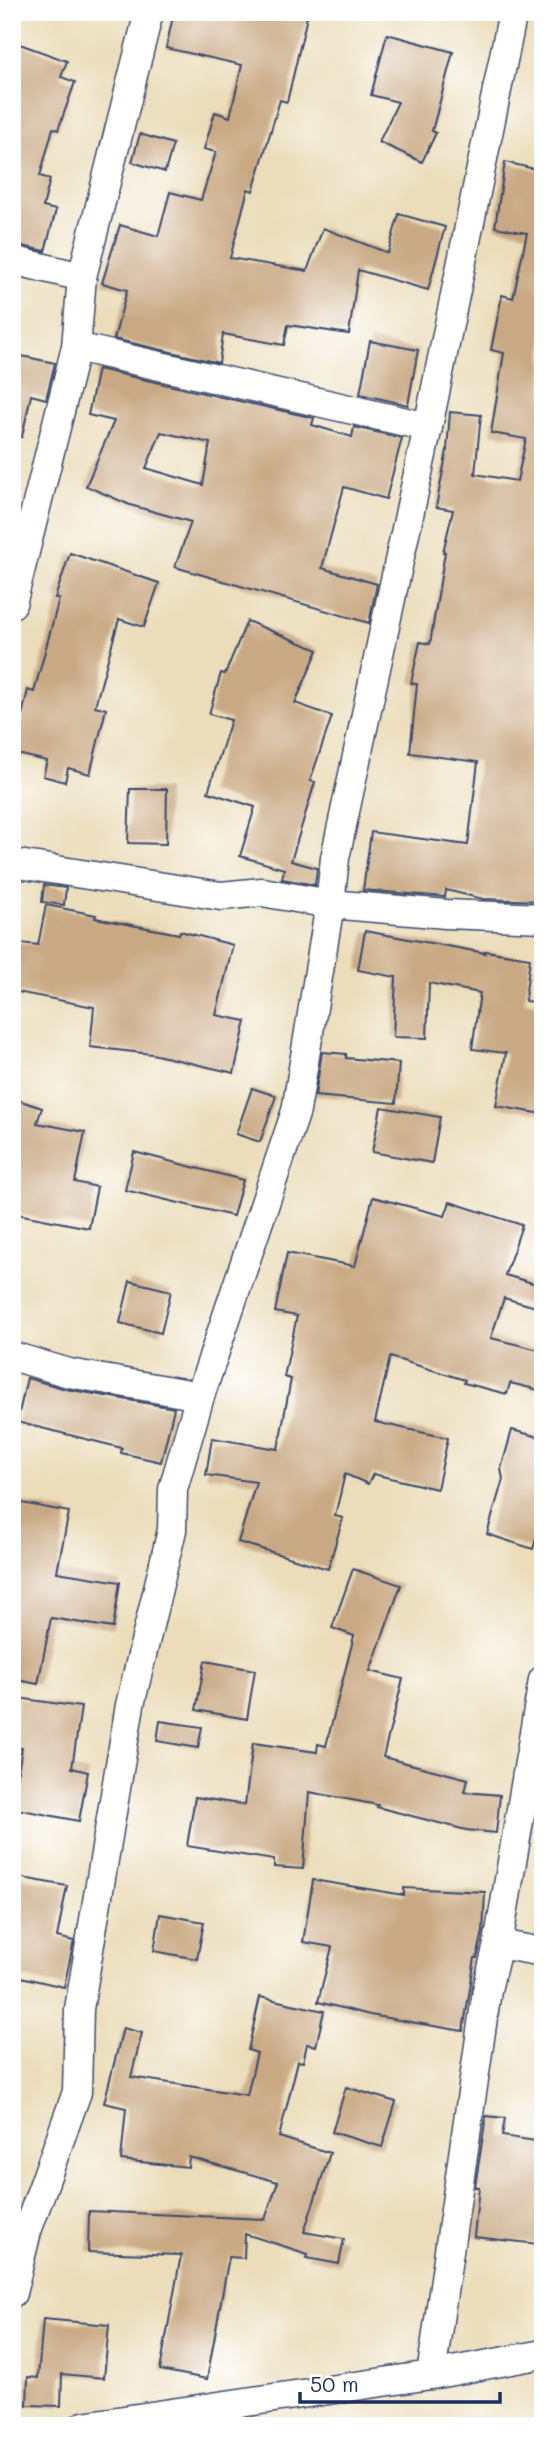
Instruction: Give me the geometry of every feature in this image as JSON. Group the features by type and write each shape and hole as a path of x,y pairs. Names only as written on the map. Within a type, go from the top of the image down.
{"street":[{"path":"12,604 76,347 82,277 149,12"},
{"path":"12,2292 27,2231 77,2092 79,2009 130,1705 172,1530 173,1489 200,1396 296,1111 335,858 428,427 513,12"},
{"path":"12,260 82,277"},
{"path":"76,347 428,427"},
{"path":"12,863 221,896 262,892 330,904 446,914 543,918"},
{"path":"12,1356 69,1373 200,1396"},
{"path":"431,2375 487,1990 498,1944 543,1680"},
{"path":"498,1944 543,1952"},
{"path":"83,2426 431,2375 543,2354"}],"building":[{"path":"174,12 287,12 307,17 287,102 280,100 253,191 248,189 230,258 307,271 323,228 388,253 399,214 445,227 428,290 358,270 349,334 288,325 284,345 223,334 219,363 114,339 127,290 102,283 120,225 158,236 170,192 201,200 216,152 204,149 215,112 230,117 242,65 166,48"},
{"path":"387,34 453,52 432,131 436,133 422,162 379,142 398,102 371,95"},
{"path":"17,43 67,61 61,77 75,82 58,130 53,128 40,176 50,179 43,207 56,210 45,251 12,244 12,55"},
{"path":"140,134 173,144 165,172 132,162"},
{"path":"505,162 543,171 543,625 540,650 543,650 543,901 483,899 446,890 445,897 363,890 371,832 468,845 478,762 410,753 417,684 411,683 420,642 430,644 443,552 453,510 436,507 447,450 450,412 481,415 475,474 517,481 526,439 491,433 504,353 491,350 502,295 513,298 527,233 495,227"},
{"path":"370,341 418,350 408,405 360,394"},
{"path":"12,354 55,363 46,399 31,395 22,437 12,436"},
{"path":"98,369 314,418 312,425 352,437 354,427 402,438 386,499 344,487 322,568 377,584 369,623 175,567 191,522 130,505 86,486 114,421 88,415","holes":["161,432 210,443 203,485 146,468"]},
{"path":"70,553 159,583 144,627 119,619 95,706 106,709 90,774 68,768 65,782 43,776 47,761 13,753 28,690 34,692 59,599 55,598"},
{"path":"247,621 318,650 295,703 332,716 310,781 315,782 291,861 317,868 315,885 282,879 284,869 240,856 255,807 208,792 231,720 209,714 221,673 225,674"},
{"path":"130,789 167,789 166,844 128,843"},
{"path":"44,885 66,888 64,905 42,902"},
{"path":"46,905 96,915 95,918 179,934 180,931 233,945 216,1015 246,1021 234,1073 152,1054 90,1047 94,1007 12,991 12,942 38,945"},
{"path":"365,931 485,953 530,958 525,1001 543,1004 543,1114 496,1106 506,1053 472,1049 480,993 429,983 427,1038 393,1037 396,977 358,970"},
{"path":"322,1052 346,1054 346,1058 399,1063 396,1103 315,1096"},
{"path":"252,1088 276,1096 260,1142 236,1134"},
{"path":"12,1098 42,1108 37,1123 85,1132 75,1182 97,1187 89,1228 12,1213"},
{"path":"381,1107 440,1117 432,1163 372,1152"},
{"path":"134,1152 243,1180 233,1216 125,1190"},
{"path":"373,1197 445,1216 450,1202 522,1225 505,1275 543,1286 543,1309 504,1298 491,1338 543,1351 543,1391 510,1383 507,1394 464,1383 465,1380 390,1357 375,1422 448,1438 437,1489 373,1474 368,1484 345,1474 335,1516 343,1518 328,1569 238,1542 256,1482 206,1475 212,1438 278,1449 291,1379 284,1377 297,1316 275,1312 287,1253 355,1266"},
{"path":"130,1281 171,1291 161,1333 120,1323"},
{"path":"27,1378 66,1389 174,1408 161,1462 121,1453 122,1448 17,1422"},
{"path":"512,1430 543,1438 543,1537 537,1536 533,1549 487,1534 503,1479 501,1469"},
{"path":"12,1501 69,1512 57,1572 120,1582 113,1628 51,1618 38,1684 12,1679"},
{"path":"353,1569 401,1585 370,1671 403,1679 383,1757 468,1779 465,1792 500,1795 496,1833 466,1830 377,1807 378,1805 309,1792 303,1869 274,1867 274,1860 187,1846 195,1797 245,1805 253,1743 317,1752 318,1744 326,1746 354,1636 332,1628"},
{"path":"205,1661 255,1670 247,1719 196,1710"},
{"path":"18,1698 81,1707 72,1768 88,1772 79,1821 12,1808 22,1748 12,1746"},
{"path":"160,1721 202,1727 198,1748 157,1741"},
{"path":"12,1876 67,1886 57,1937 74,1941 64,1987 12,1975"},
{"path":"313,1880 404,1895 404,1888 485,1892 483,1932 475,1958 463,2031 370,2015 318,2002 332,1947 303,1942"},
{"path":"160,1914 204,1922 197,1959 154,1951"},
{"path":"260,1997 324,2011 316,2046 307,2044 303,2062 298,2061 279,2137 330,2153 304,2232 344,2239 339,2264 307,2258 308,2254 245,2234 244,2258 229,2257 207,2379 160,2370 181,2255 88,2252 89,2211 265,2219 278,2182 189,2157 188,2167 121,2160 126,2108 104,2103 123,2028 142,2033 131,2077 247,2095 257,2053 248,2050"},
{"path":"346,2087 396,2102 382,2147 332,2132"},
{"path":"486,2116 505,2118 502,2136 543,2142 543,2203 538,2244 474,2237 479,2187 475,2187"},
{"path":"43,2319 109,2325 104,2378 62,2374 61,2406 27,2405 28,2377 38,2378"}]}
